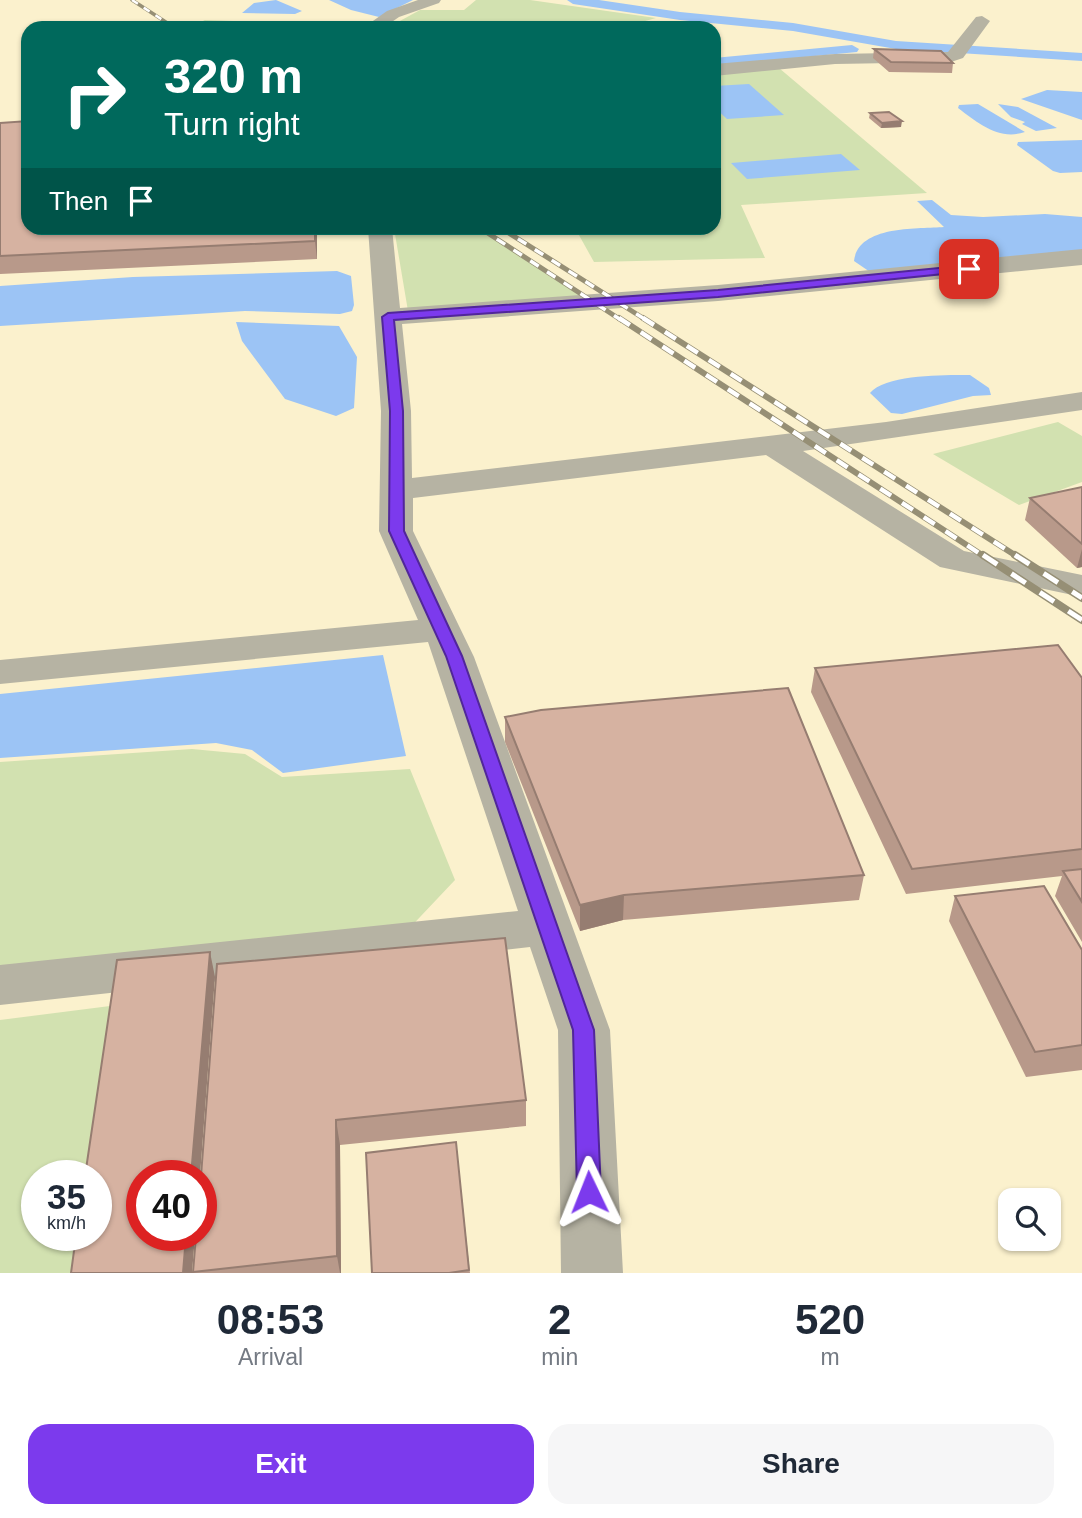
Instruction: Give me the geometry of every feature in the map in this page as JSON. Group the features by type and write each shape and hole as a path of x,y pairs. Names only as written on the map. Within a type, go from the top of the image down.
{"street":[{"path":"383,21 433,0"},
{"path":"721,69 835,58 941,58 960,49 982,21"},
{"path":"381,235 396,411 396,531 454,656 584,1030 592,1273"},
{"path":"388,317 744,291 1082,257"},
{"path":"397,490 887,431 1082,401"},
{"path":"772,445 953,559 1082,586"},
{"path":"0,672 441,629"},
{"path":"0,985 548,926"}],"green space":[{"path":"476,0 530,0 656,18 645,21 400,21 420,10 464,10"},
{"path":"779,68 927,193 741,205 765,258 594,262 579,235 721,235 721,73"},
{"path":"395,235 495,235 589,297 408,311"},
{"path":"1058,422 1082,436 1082,482 1019,505 933,454"},
{"path":"192,749 245,754 282,777 410,769 455,880 403,935 0,975 0,762"},
{"path":"110,1006 91,1160 21,1160 21,1251 79,1251 76,1273 0,1273 0,1020"}],"water":[{"path":"276,0 302,11 295,14 242,13 254,3"},
{"path":"329,0 413,0 379,17 351,10"},
{"path":"749,84 784,115 727,119 721,113 721,86"},
{"path":"1047,90 1082,92 1082,120 1021,99"},
{"path":"978,104 1025,132 1006,134 989,129 958,108 959,105"},
{"path":"998,104 1018,107 1057,128 1036,131 1022,124 1025,122 1011,117"},
{"path":"1082,140 1082,172 1053,171 1017,145 1018,142"},
{"path":"841,154 860,170 747,179 731,163"},
{"path":"932,200 951,215 983,217 1045,214 1082,217 1082,252 873,274 854,261 858,249 877,235 905,229 944,227 917,201"},
{"path":"337,271 351,276 354,305 352,311 340,314 245,311 0,326 0,286 133,277"},
{"path":"236,322 339,326 357,357 354,408 336,416 285,399 242,341"},
{"path":"970,375 989,388 991,395 973,396 902,414 891,413 870,393 889,382 902,379"},
{"path":"383,655 406,756 283,773 252,750 216,743 0,758 0,694"}],"building":[{"path":"874,49 941,51 953,63 891,62"},
{"path":"889,112 902,121 882,123 870,113"},
{"path":"21,122 21,235 315,235 315,241 0,256 0,123"},
{"path":"1082,487 1082,544 1030,498"},
{"path":"1058,645 1082,678 1082,849 912,869 815,668"},
{"path":"788,688 864,875 624,895 580,905 505,717 541,710"},
{"path":"1082,869 1082,902 1063,871"},
{"path":"1044,886 1082,950 1082,1045 1035,1052 955,896"},
{"path":"505,938 526,1100 336,1120 337,1256 193,1272 195,1251 217,1251 217,1160 202,1160 217,964"},
{"path":"210,952 192,1160 126,1160 126,1251 185,1251 183,1273 71,1273 74,1251 112,1251 112,1160 87,1160 117,960"},
{"path":"456,1142 469,1270 449,1273 372,1273 366,1153"}],"waterway":[{"path":"573,0 680,16 793,27 896,45 1082,57"},
{"path":"721,61 852,49"}],"railway":[{"path":"132,0 164,21"},
{"path":"491,235 621,320"},
{"path":"512,235 646,320"},
{"path":"619,318 985,557"},
{"path":"643,318 1018,557"},
{"path":"983,555 1082,620"},
{"path":"1015,555 1082,598"}],"route":[{"path":"589,1192 584,1030 454,656 396,531 396,411 388,317 718,293 969,269"}]}
